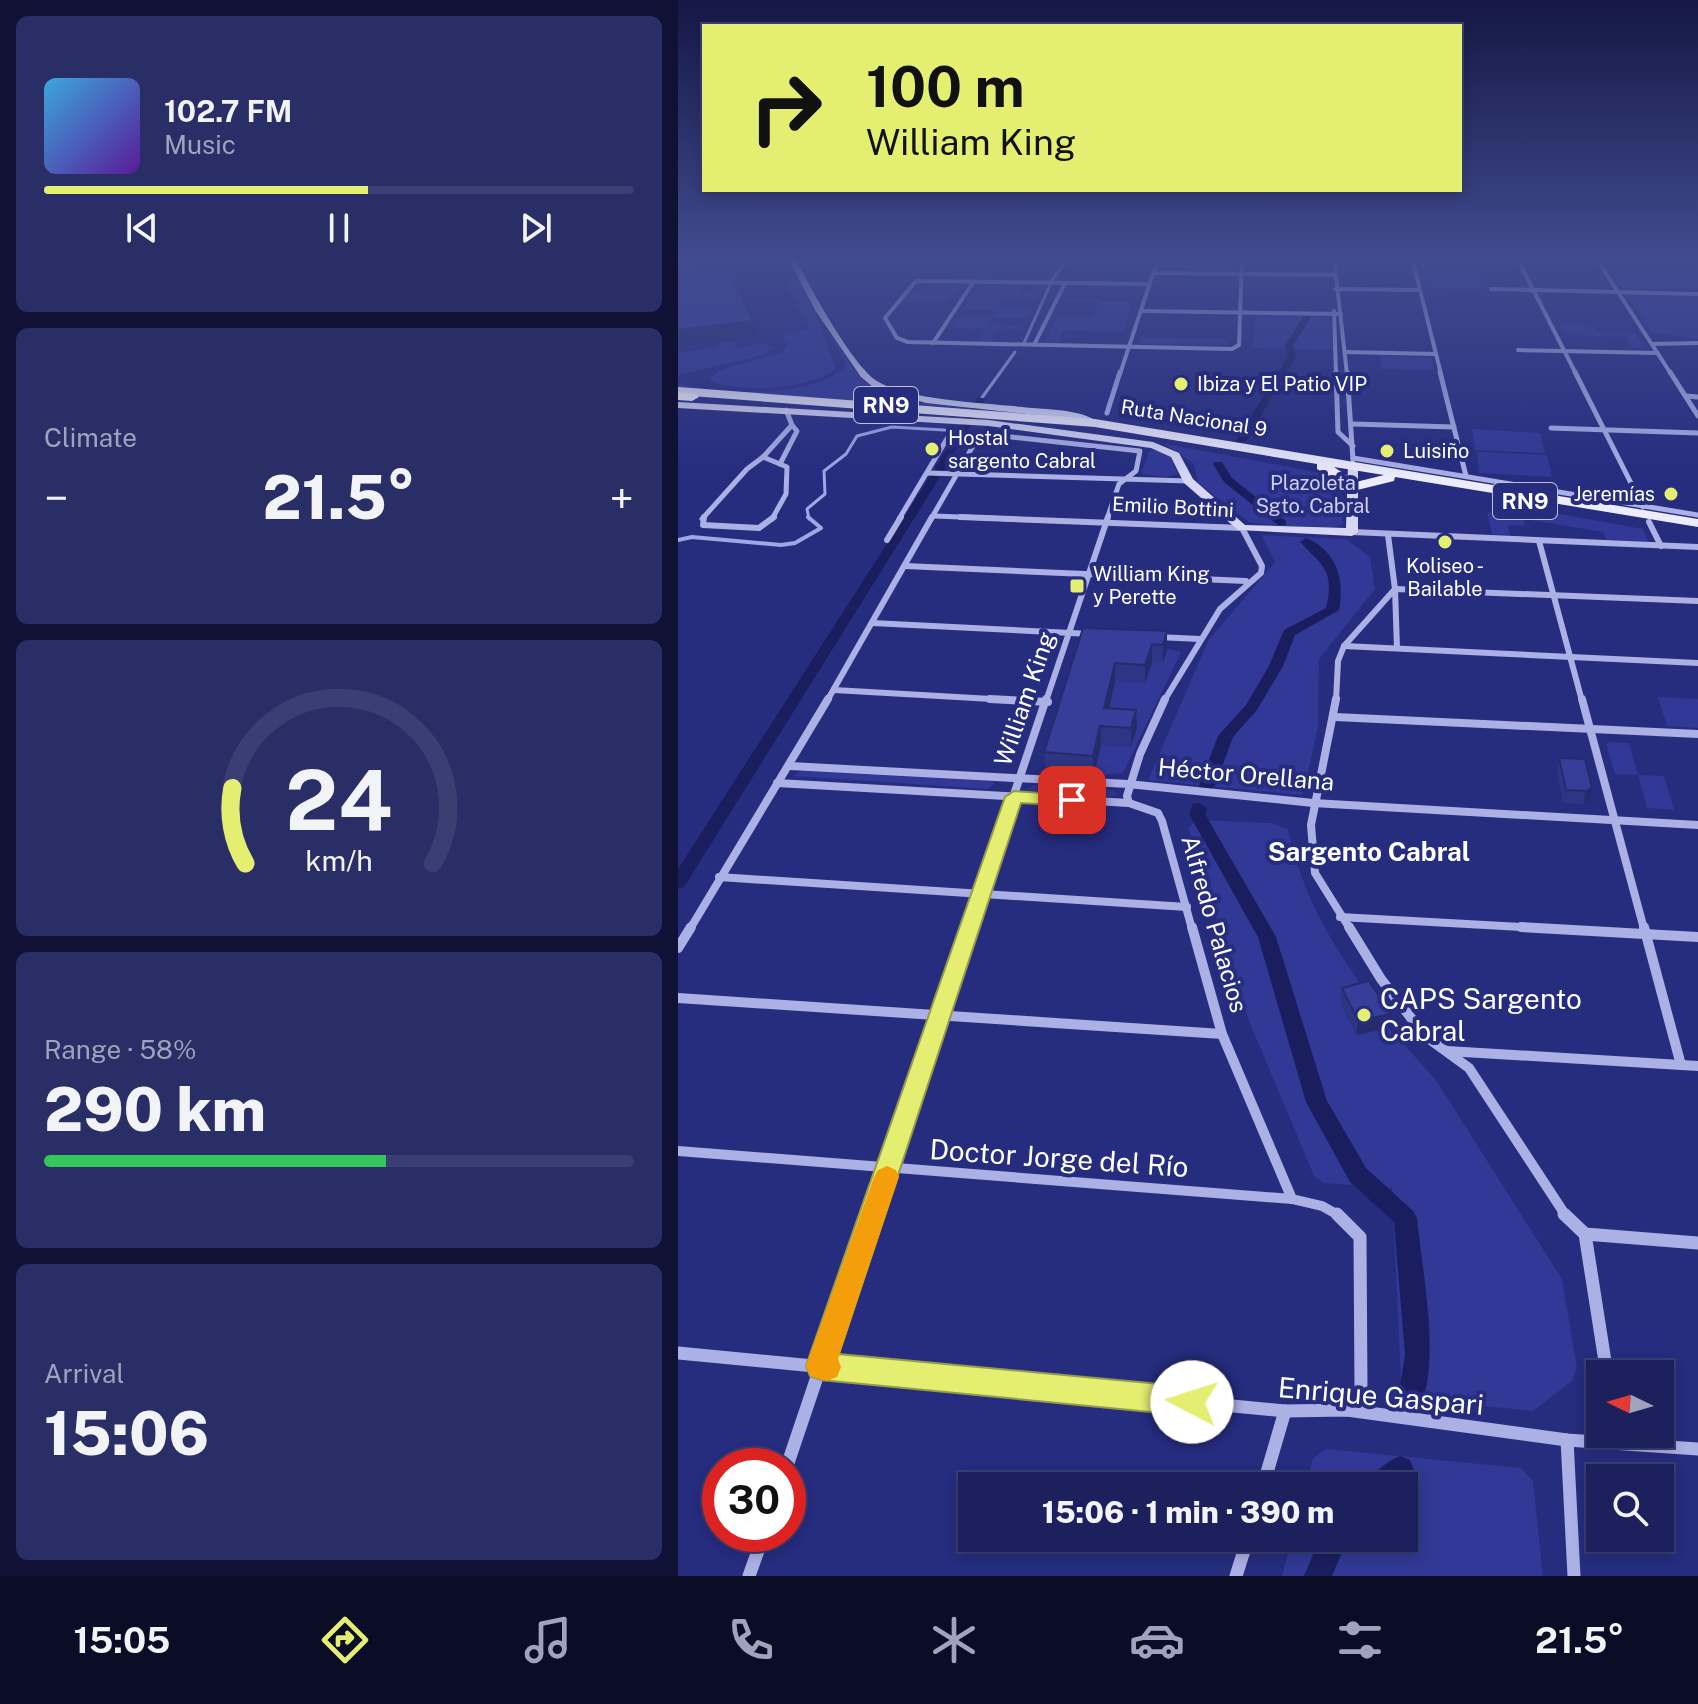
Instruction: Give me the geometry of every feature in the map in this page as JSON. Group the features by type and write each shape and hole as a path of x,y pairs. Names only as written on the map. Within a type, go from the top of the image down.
{"main road":[{"name":"Ruta Nacional 9","path":"682,395 1095,423 1698,523"},
{"name":"Ruta Nacional 9","path":"682,395 1059,422 1314,464 1353,464 1397,479 1645,514 1698,530"},
{"path":"1314,464 1341,475 1353,487 1375,479 1397,479"},
{"path":"1466,476 1491,489"}],"street":[{"path":"834,332 864,375 876,385 926,400 1076,416 1095,423"},
{"path":"893,332 897,338 908,342 1225,350 1239,345 1241,332"},
{"path":"933,343 941,332"},
{"path":"1034,345 1041,332"},
{"path":"1107,413 1135,332"},
{"path":"1333,332 1338,432 1353,446"},
{"path":"1342,332 1353,424 1352,532"},
{"path":"1430,332 1466,476"},
{"path":"1553,332 1661,546"},
{"path":"1644,332 1698,416"},
{"path":"1648,338 1666,342"},
{"path":"1652,344 1698,343"},
{"path":"1518,350 1658,353"},
{"path":"1345,352 1436,354"},
{"path":"1686,396 1698,397"},
{"path":"678,405 989,423 1140,443 1170,451 1178,457 1188,481 1242,528 1262,566 1261,573 1247,581 1220,609 1200,639 1151,729 1128,784 1129,803"},
{"path":"780,464 797,431 786,410"},
{"path":"1353,424 1454,427"},
{"path":"763,457 787,467 788,494 767,524 749,529 703,525 702,519 721,495 763,457 792,425"},
{"path":"1551,428 1698,433"},
{"path":"887,540 951,432"},
{"name":"William King","path":"793,1448 1048,702 1119,484 1136,471 1142,452 993,435 977,439 958,473"},
{"path":"1353,464 1466,476 1645,514 1698,515"},
{"path":"927,473 1188,481"},
{"path":"678,948 790,766 958,473"},
{"name":"Emilio Bottini","path":"934,516 1698,547"},
{"path":"1388,535 1395,589 1397,648"},
{"path":"1539,541 1681,1065"},
{"path":"905,566 1247,581"},
{"path":"1395,589 1698,601"},
{"path":"1395,589 1344,646 1338,661 1335,717 1313,803 1311,847 1315,873 1340,917 1398,1001 1425,1036 1469,1068 1561,1211 1585,1234 1605,1360"},
{"path":"872,623 1100,635"},
{"path":"1143,637 1200,639"},
{"path":"1344,646 1698,663"},
{"path":"834,690 1048,702"},
{"path":"1335,717 1698,734"},
{"name":"Héctor Orellana","path":"790,766 1128,784 1313,803 1698,825"},
{"name":"Héctor Orellana","path":"777,783 1129,803"},
{"name":"Alfredo Palacios","path":"1129,803 1158,813 1222,1034 1292,1199"},
{"path":"719,877 1187,907"},
{"path":"1340,917 1698,937"},
{"path":"678,998 1222,1034"},
{"path":"1444,1051 1698,1066"},
{"name":"Doctor Jorge del Río","path":"678,1151 1292,1199"},
{"path":"1292,1199 1318,1202 1345,1217 1360,1237 1361,1390 1347,1410"},
{"path":"1585,1234 1698,1243"},
{"name":"Enrique Gaspari","path":"678,1353 1285,1411 1347,1410 1567,1440 1586,1439"},
{"path":"1267,1472 1285,1411"},
{"path":"1567,1440 1574,1576"},
{"name":"Enrique Gaspari","path":"1674,1446 1698,1449"},
{"path":"749,1576 758,1552"},
{"path":"1236,1576 1244,1552"}],"green space":[{"path":"822,332 836,368 826,375 795,385 741,388 712,382 710,378 720,370 783,352 787,346 782,334"},
{"path":"829,332 856,373 888,395 922,403 990,410 678,389 678,382 740,392 792,389 815,383 834,375 846,364"},
{"path":"984,332 997,332 991,341 978,341"},
{"path":"1050,332 1062,332 1058,343 1046,341"},
{"path":"1254,332 1332,332 1333,350 1252,348"},
{"path":"1564,332 1635,333 1645,348 1632,348 1625,337 1566,335"},
{"path":"1652,332 1698,332 1698,339"},
{"path":"1140,337 1228,338 1228,345 1141,344 1138,343"},
{"path":"733,342 736,348 764,343 774,349 763,355 678,375 678,353"},
{"path":"1380,356 1432,357 1434,370 1381,369"},
{"path":"1472,429 1540,433 1545,453 1475,450"},
{"name":"Plazoleta Sgto. Cabral","path":"1165,444 1327,474 1341,487 1343,524 1329,529 1250,523 1198,483 1194,464"},
{"path":"1154,449 1170,456 1178,474 1166,477 1141,474 1149,452"},
{"path":"1477,452 1547,455 1552,477 1479,473"},
{"path":"1521,507 1643,529 1648,541 1606,540 1603,532 1524,519 1524,526 1508,525 1510,535 1492,534 1487,513"},
{"path":"1261,535 1346,539 1370,557 1375,589 1319,659 1318,727 1303,795 1148,780 1208,641 1275,562"},
{"path":"1167,649 1181,652 1123,773 1094,776 1099,752 1061,743 1131,746 1136,729 1108,714 1115,681 1109,659 1163,662"},
{"path":"1658,697 1698,699 1698,728 1667,726"},
{"path":"1629,743 1638,775 1615,774 1606,744"},
{"path":"801,771 995,783 988,789 793,776"},
{"path":"1638,775 1664,776 1674,810 1647,808"},
{"path":"1034,785 1113,790 1118,794 1111,797 1026,790"},
{"path":"1197,820 1272,823 1288,829 1294,854 1319,916 1368,995 1341,1002 1356,1035 1389,1028 1436,1080 1562,1279 1577,1368 1572,1381 1533,1411 1424,1400 1401,1381 1392,1188 1324,1183 1314,1176 1247,1016 1188,828"},
{"path":"1326,1449 1521,1468 1533,1481 1543,1576 1282,1576 1288,1552 1418,1552 1418,1472 1310,1472 1313,1458"}],"building":[{"path":"1083,628 1167,631 1163,645 1152,644 1145,665 1115,663 1104,708 1136,710 1131,728 1100,726 1093,756 1044,752"},
{"path":"1559,758 1585,759 1592,788 1586,791 1566,790"},
{"path":"1369,981 1391,1014 1358,1021 1342,988"}],"waterway":[{"path":"1024,343 1029,332"},
{"path":"1241,441 1292,356 1289,346 1298,332"},
{"path":"981,399 1015,352"},
{"path":"940,468 981,399"},
{"path":"809,518 807,509 825,494 824,471 846,454 857,436 892,427 961,431"},
{"path":"1218,464 1228,480 1282,523"},
{"path":"678,883 935,477"},
{"path":"678,540 692,537 781,545 795,543 821,528 809,518"},
{"path":"1207,786 1226,736 1252,707 1276,666 1289,633 1332,610 1336,589 1333,572 1324,557 1306,542"},
{"path":"1199,808 1197,814 1267,937 1317,1102 1358,1175 1405,1218 1418,1355 1411,1399"},
{"path":"1318,1576 1328,1552"}],"slow traffic":[{"path":"827,1367 821,1366 887,1177"}],"place":[{"name":"Ibiza y El Patio VIP","path":"1181,384"},
{"name":"Hostal sargento Cabral","path":"932,449"},
{"name":"Luisiño","path":"1387,451"},
{"name":"Jeremías","path":"1671,494"},
{"name":"Koliseo - Bailable","path":"1445,542"},
{"name":"William King y Perette","path":"1077,586"},
{"name":"CAPS Sargento Cabral","path":"1364,1015"}],"district":[{"name":"Sargento Cabral","path":"1369,852"}],"route":[{"path":"1072,800 1014,797 821,1366 1192,1402"}]}
